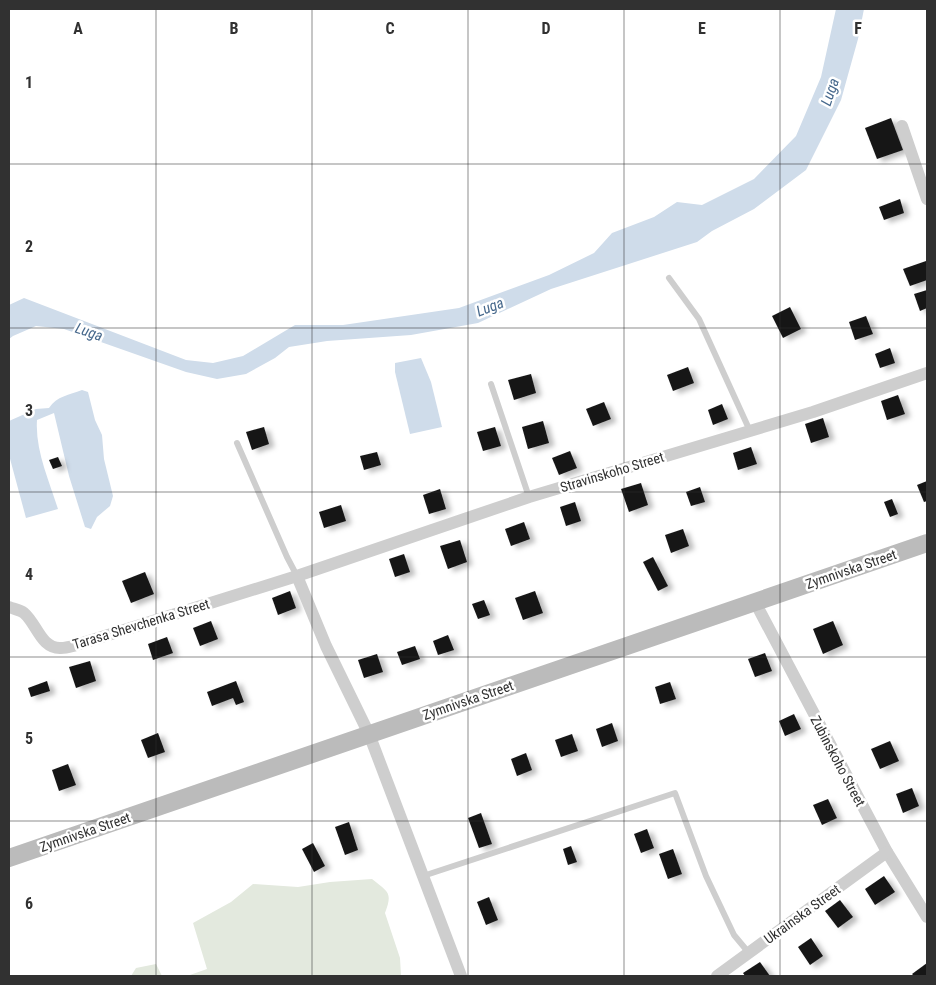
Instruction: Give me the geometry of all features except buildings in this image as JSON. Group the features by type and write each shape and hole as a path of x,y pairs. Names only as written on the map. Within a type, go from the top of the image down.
{"main road":[{"name":"Zymnivska Street","path":"9,858 927,543"}],"street":[{"path":"902,126 927,199"},
{"name":"Stravinskoho Street","path":"293,578 529,497 813,412 927,373"},
{"path":"293,578 369,734 461,976"},
{"name":"Tarasa Shevchenka Street","path":"9,607 23,613 50,646 60,648 293,578"},
{"name":"Zubinskoho Street","path":"755,602 887,852 925,908"},
{"name":"Ukrainska Street","path":"717,976 887,852"}],"lane":[{"path":"669,278 699,319 750,431"},
{"path":"491,384 529,497"},
{"path":"237,443 287,558 293,578"},
{"path":"423,876 675,792 706,876 734,935 749,953"}],"shaded area":[{"path":"372,879 389,896 385,913 400,958 401,976 187,976 207,969 193,923 231,902 253,884 298,887 330,882"},
{"path":"156,964 162,976 131,976 136,968"}],"water":[{"name":"Luga","path":"836,9 864,9 858,39 841,100 806,170 754,209 712,231 697,242 551,289 478,323 411,335 327,341 289,347 275,358 246,374 217,379 186,372 64,329 36,326 9,339 9,305 24,298 186,360 213,363 243,356 295,325 343,325 459,308 549,275 594,253 612,233 654,217 677,202 702,205 754,179 796,136 821,77"},
{"path":"421,358 431,382 442,427 410,434 395,372 395,363"},
{"path":"82,390 88,392 95,420 102,435 104,459 113,496 110,506 97,517 91,529 85,527 69,476 54,413 37,420 37,431 43,465 58,509 26,518 9,455 9,421 36,409 49,408 60,398"}]}
